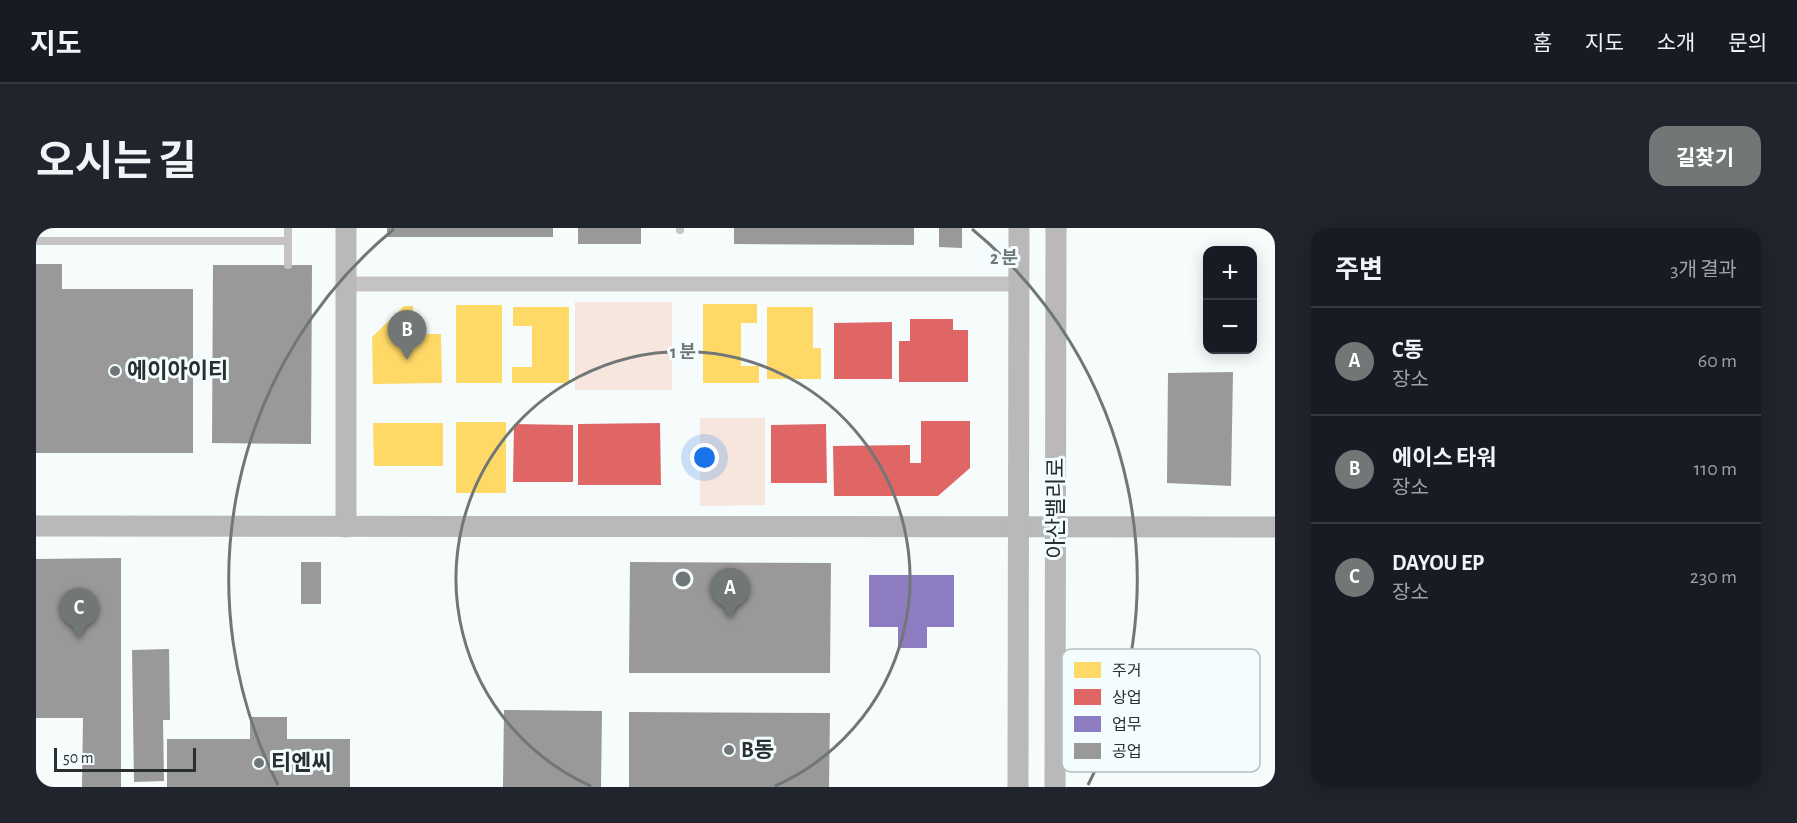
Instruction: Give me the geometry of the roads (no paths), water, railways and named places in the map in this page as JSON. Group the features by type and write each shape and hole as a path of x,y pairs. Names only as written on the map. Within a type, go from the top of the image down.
{"street":[{"path":"346,228 346,527"},
{"name":"아산밸리로","path":"1018,787 1019,228"},
{"name":"아산밸리로","path":"1055,787 1056,228"},
{"path":"346,284 1019,284"},
{"path":"36,526 1275,527"}],"lane":[{"path":"288,228 288,265"},
{"path":"36,241 288,241"}],"place":[{"name":"에이스 타워","path":"407,360"},
{"name":"에이아이티","path":"115,371"},
{"name":"C동","path":"730,618"},
{"name":"DAYOU EP","path":"79,638"},
{"name":"B동","path":"729,750"},
{"name":"티엔씨","path":"259,763"}]}
